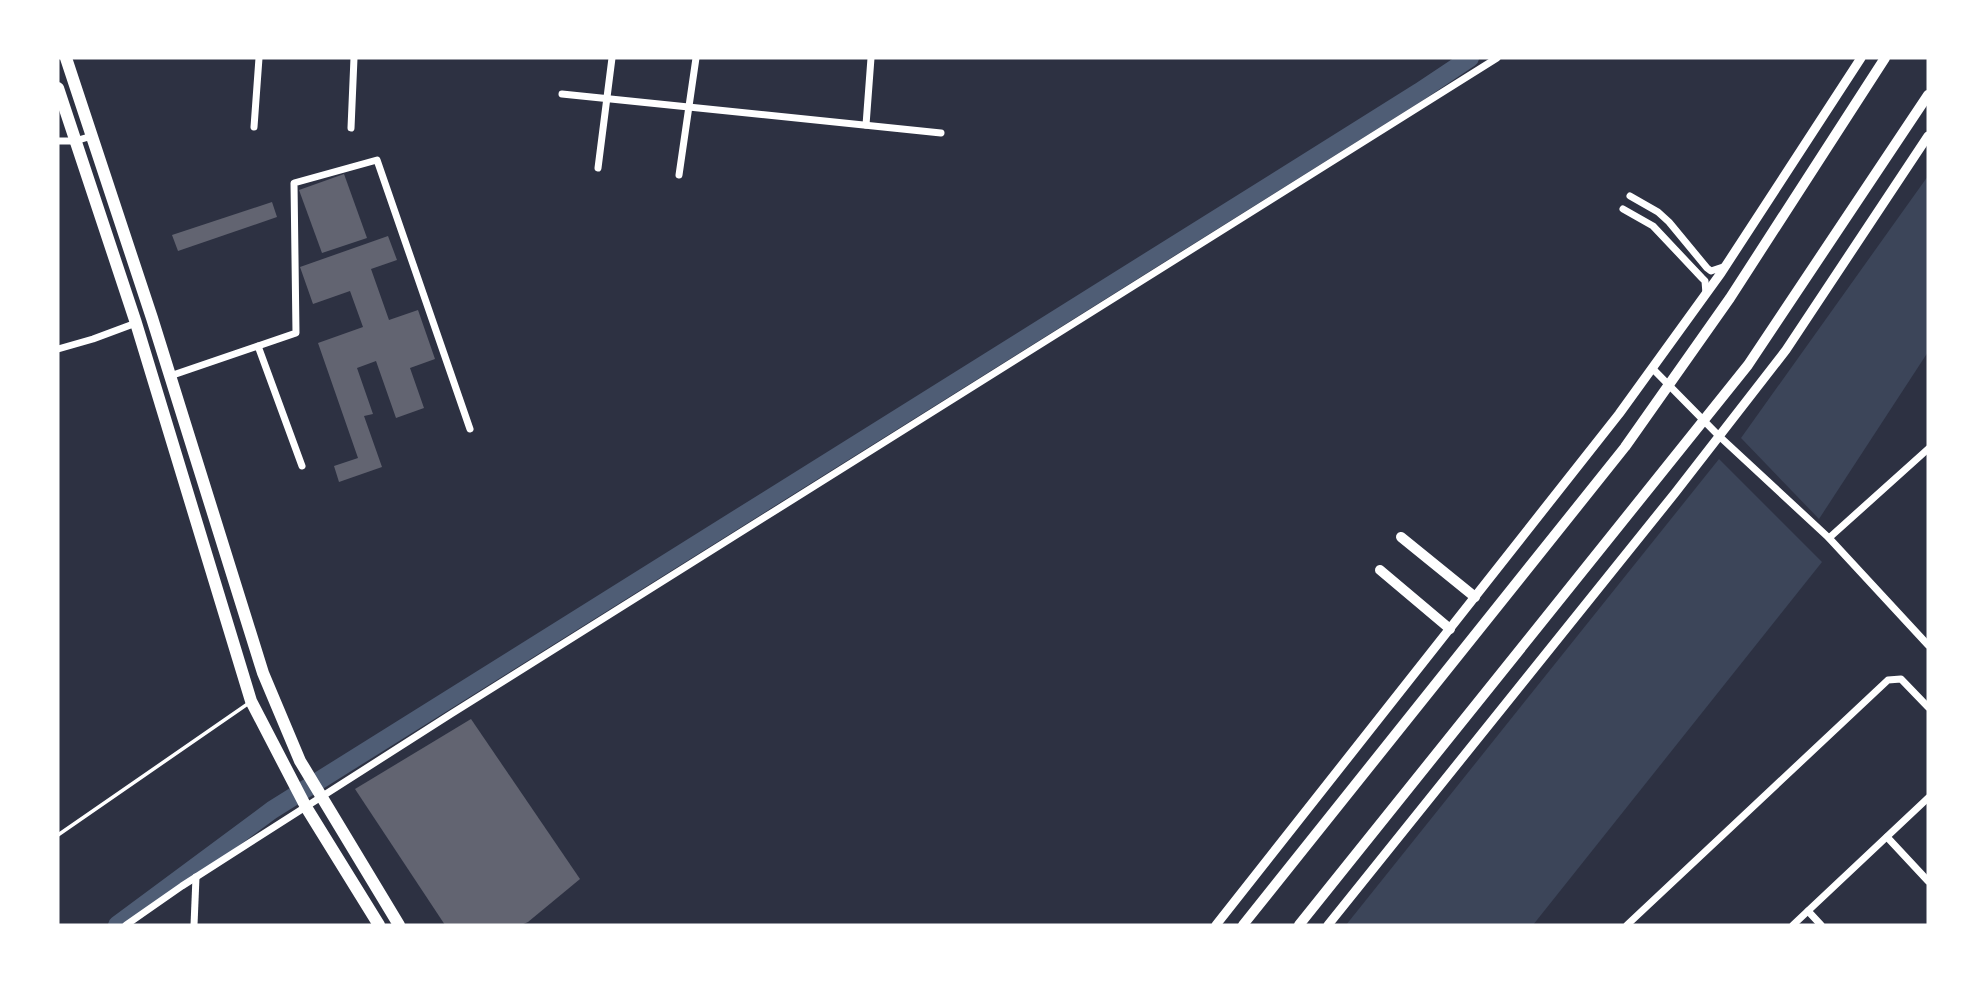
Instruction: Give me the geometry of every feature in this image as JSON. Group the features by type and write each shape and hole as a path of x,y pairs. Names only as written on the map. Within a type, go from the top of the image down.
{"main road":[{"path":"66,58 263,673 300,761 399,925"},
{"path":"1243,925 1625,447 1730,298 1885,58"},
{"path":"58,88 136,323 251,701 285,770 379,925"},
{"path":"1299,925 1748,365 1928,95"},
{"path":"1401,537 1475,597"},
{"path":"1380,570 1450,629"},
{"path":"263,726 281,716"}],"street":[{"path":"254,127 259,58"},
{"path":"351,128 354,58"},
{"path":"598,168 612,58"},
{"path":"679,175 696,58"},
{"path":"866,125 871,58"},
{"path":"126,925 304,802 1497,58"},
{"path":"1216,925 1619,414 1726,266 1861,58"},
{"path":"562,94 941,133"},
{"path":"58,141 75,141 92,136"},
{"path":"1328,925 1786,350 1928,136"},
{"path":"170,376 296,333 295,183 377,160 470,429"},
{"path":"1630,196 1658,212 1669,222 1711,271 1726,266"},
{"path":"1623,209 1653,226 1705,281 1706,295"},
{"path":"58,349 136,323"},
{"path":"258,346 302,466"},
{"path":"1653,368 1719,436 1829,538 1928,645"},
{"path":"1829,538 1928,449"},
{"path":"1627,925 1888,680 1901,679 1928,707"},
{"path":"1793,925 1928,798"},
{"path":"1887,837 1928,881"},
{"path":"194,925 196,877"},
{"path":"1808,911 1821,925"}],"lane":[{"path":"58,835 251,701"}],"shaded area":[{"path":"1928,176 1928,352 1819,519 1741,438"},
{"path":"1719,459 1822,562 1533,925 1346,925"}],"building":[{"path":"344,174 367,238 322,253 299,190"},
{"path":"272,202 277,217 178,251 172,235"},
{"path":"388,236 397,260 371,269 389,320 418,310 435,359 410,368 424,408 396,418 376,361 357,368 373,414 364,416 382,467 339,482 334,466 358,458 318,343 363,327 350,291 313,304 300,267"},
{"path":"471,719 580,879 521,925 445,925 355,789"}],"waterway":[{"path":"117,925 272,810 1470,58"}]}
